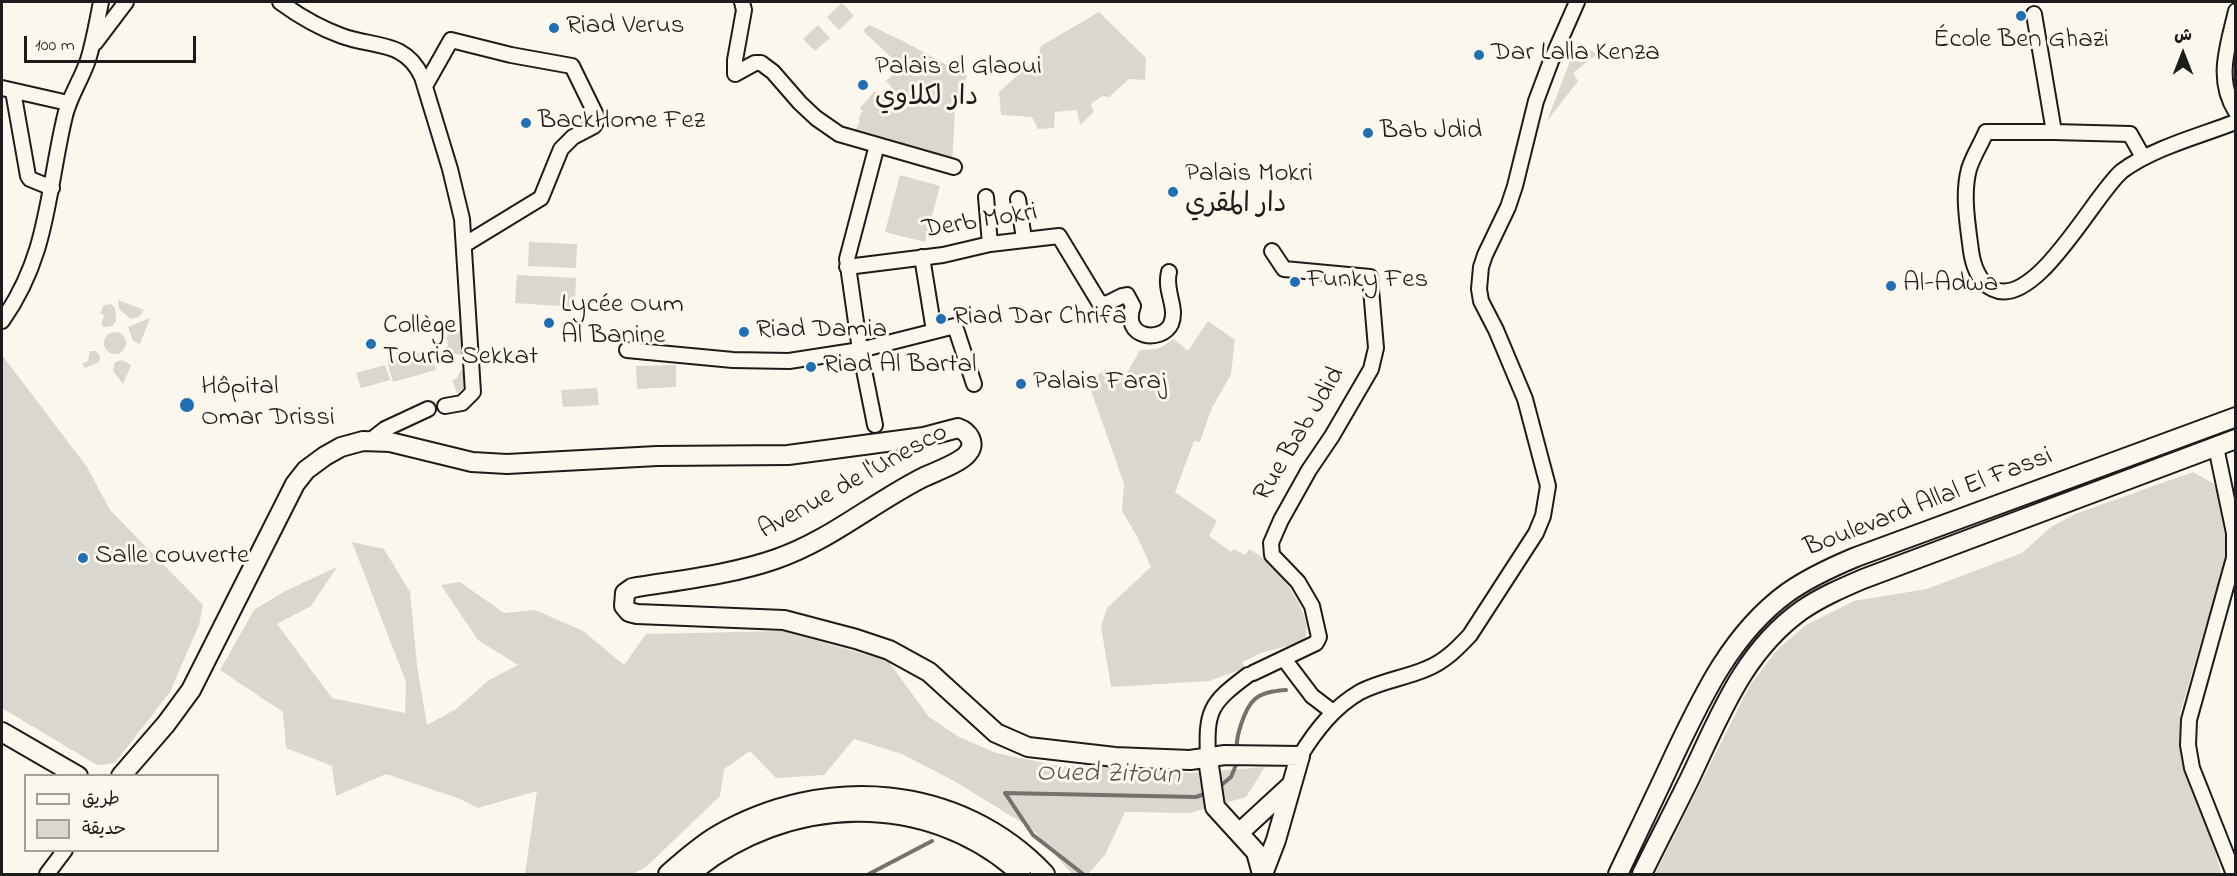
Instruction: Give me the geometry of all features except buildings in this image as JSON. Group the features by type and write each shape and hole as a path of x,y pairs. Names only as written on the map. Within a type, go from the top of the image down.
{"main road":[{"name":"Boulevard Allal El Fassi","path":"1618,874 1681,741 1723,661 1754,623 1785,594 1821,573 1856,557 2235,417"},
{"name":"Avenue de l'Unesco","path":"123,774 166,724 191,690 301,477 319,459 332,451 355,442 371,440 390,442 491,465 657,456 788,455 876,433 924,437 953,428 967,433 971,442 971,448 965,457 915,482 796,551 745,568 632,588 624,597 626,609 637,614 784,620 867,642 889,650 929,672 996,733 1028,747 1115,757 1214,763 1252,755 1300,756"},
{"name":"Boulevard Allal El Fassi","path":"1642,874 1727,698 1758,653 1801,610 1863,579 2235,439"},
{"path":"2,732 75,774"},
{"path":"1262,874 1276,840 1300,756"},
{"name":"Rue Bab Jdid","path":"1214,763 1215,807 1256,852 1262,874"},
{"path":"1239,833 1290,786"},
{"path":"690,874 718,834 789,805 819,798 857,795 886,796 917,801 963,818 996,834 1030,859 1045,874"},
{"path":"668,874 704,853 783,822 822,813 862,811 893,813 932,822 974,842 1006,861 1021,874"}],"street":[{"path":"2,321 32,266 42,237 68,103 87,63 101,2"},
{"path":"92,47 126,2"},
{"path":"280,2 303,18 334,33 402,52 415,64 425,86 450,169 462,219 464,245 473,392 462,403 445,406"},
{"path":"742,2 744,9 735,60 735,74 755,63 761,63 773,72 816,118 839,134 954,167"},
{"path":"1300,756 1315,732 1333,712 1361,692 1425,670 1458,648 1470,635 1536,533 1543,516 1548,486 1525,399 1496,330 1481,301 1479,289 1485,255 1508,207 1515,186 1536,101 1577,2"},
{"path":"2235,11 2225,60 2224,83 2227,99 2235,112"},
{"path":"2034,15 2054,132"},
{"path":"425,86 451,40 511,55 572,66 597,120 594,126 573,137 561,149 541,198 464,245"},
{"path":"52,188 29,178 7,90 68,103"},
{"path":"2143,158 2130,134 1986,132 1969,169 1967,189 1967,222 1972,259 1980,278 1998,292 2030,282 2054,258 2120,173 2143,158 2235,122"},
{"path":"876,433 847,267 877,145"},
{"path":"986,197 990,244"},
{"path":"1018,199 1024,239"},
{"name":"Derb Mokri","path":"847,267 943,255 1024,239 1059,236 1099,302 1106,304 1122,296 1131,298 1133,306 1129,318 1131,325 1144,334 1163,332 1170,326 1173,314 1166,285 1168,272"},
{"name":"Rue Bab Jdid","path":"1214,763 1207,728 1210,717 1224,693 1250,674 1316,643 1319,637 1312,606 1298,582 1272,555 1270,543 1309,470 1332,436 1371,369 1376,348 1370,277 1284,269 1272,251"},
{"path":"922,257 934,331"},
{"path":"627,350 733,360 789,362 860,350 955,326 974,384"},
{"path":"371,440 385,429 428,409"},
{"path":"2216,447 2234,533 2234,558 2189,720 2188,745 2192,768 2234,874"},
{"path":"1284,659 1312,696 1333,712"},
{"path":"47,874 64,852"}],"green space":[{"path":"842,3 854,16 839,30 827,17"},
{"path":"1099,12 1146,58 1145,80 1129,79 1109,97 1102,96 1091,104 1094,112 1080,125 1077,110 1055,112 1054,128 1038,129 1032,117 1001,115 999,92 1038,57 1041,46"},
{"path":"818,25 830,38 815,51 803,39"},
{"path":"869,25 967,76 955,110 952,166 854,133 863,111 860,108 875,91 882,98 892,87 886,81 894,73 886,64 892,58 863,31"},
{"path":"1577,43 1597,54 1573,73 1578,81 1547,121"},
{"path":"900,175 940,186 925,242 885,232"},
{"path":"529,242 577,244 576,268 528,266"},
{"path":"517,275 576,278 575,307 515,303"},
{"path":"118,300 144,310 139,317 131,319 119,309"},
{"path":"111,304 115,308 116,321 112,326 104,327 101,325 104,315 100,313 104,305"},
{"path":"150,318 140,344 133,341 128,327"},
{"path":"1208,321 1235,340 1231,374 1211,410 1200,442 1194,441 1175,492 1217,521 1209,536 1231,552 1234,549 1245,555 1249,549 1265,559 1297,600 1306,623 1306,633 1303,642 1261,653 1242,662 1245,668 1209,681 1111,687 1101,626 1107,608 1151,567 1122,511 1124,484 1088,382 1106,369 1124,378 1140,350 1158,349 1174,339 1188,351"},
{"path":"461,331 464,354 448,355 447,332"},
{"path":"115,332 123,335 126,343 123,351 115,354 107,351 104,343 107,335"},
{"path":"430,350 436,370 393,382 387,361"},
{"path":"90,351 96,351 100,356 99,362 85,368 82,364 88,361"},
{"path":"2,355 87,467 110,510 203,605 199,625 170,692 115,763 97,765 2,708"},
{"path":"122,360 131,365 123,384 113,371 115,362"},
{"path":"385,365 390,380 361,388 356,373"},
{"path":"676,365 676,387 637,389 636,366"},
{"path":"460,371 466,371 466,381 463,389 457,393 452,380 457,378"},
{"path":"597,388 599,405 563,407 561,390"},
{"path":"2193,472 2214,484 2233,540 2230,563 2205,628 2180,714 2221,874 1655,874 1750,685 1778,649 1806,625 1854,601 1927,589 2022,553 2051,527 2075,514"},
{"path":"352,542 384,549 410,592 417,666 427,725 456,709 489,680 518,665 478,640 441,585 460,582 504,613 535,610 583,631 624,665 646,634 783,631 888,661 929,717 959,737 996,753 1059,766 1131,765 1189,773 1265,767 1246,797 1190,813 1125,812 1105,855 1088,874 1072,874 1032,829 956,782 902,754 854,739 824,775 776,778 750,751 724,769 720,796 647,866 633,874 525,874 537,791 478,808 460,799 386,774 336,796 332,766 286,748 283,712 220,670 254,610 285,591 337,567 311,606 277,624 332,698 405,713 406,682"}],"waterway":[{"name":"Oued Zitoun","path":"1237,750 1239,731 1251,704 1257,697 1273,691 1286,690"},
{"name":"Oued Zitoun","path":"1219,787 1231,777 1238,760"},
{"name":"Oued Zitoun","path":"1005,793 1196,797 1207,793"},
{"path":"1005,793 1033,835 1083,874"},
{"name":"Oued Zitoun","path":"869,874 932,841"}],"place":[{"name":"École Ben Ghazi","path":"2021,16"},
{"name":"Riad Verus","path":"554,28"},
{"name":"Dar Lalla Kenza","path":"1479,55"},
{"name":"Palais el Glaoui دار لكلاوي","path":"863,85"},
{"name":"BackHome Fez","path":"526,123"},
{"name":"Bab Jdid","path":"1368,133"},
{"name":"Palais Mokri دار المقري","path":"1173,192"},
{"name":"Funky Fes","path":"1295,282"},
{"name":"Al-Adwa","path":"1891,286"},
{"name":"Riad Dar Chrifa","path":"941,319"},
{"name":"Lycée Oum Al Banine","path":"549,323"},
{"name":"Riad Damia","path":"744,332"},
{"name":"Collège Touria Sekkat","path":"371,344"},
{"name":"Riad Al Bartal","path":"811,367"},
{"name":"Palais Faraj","path":"1021,384"},
{"name":"Hôpital Omar Drissi","path":"187,405"},
{"name":"Salle couverte","path":"83,558"}]}
